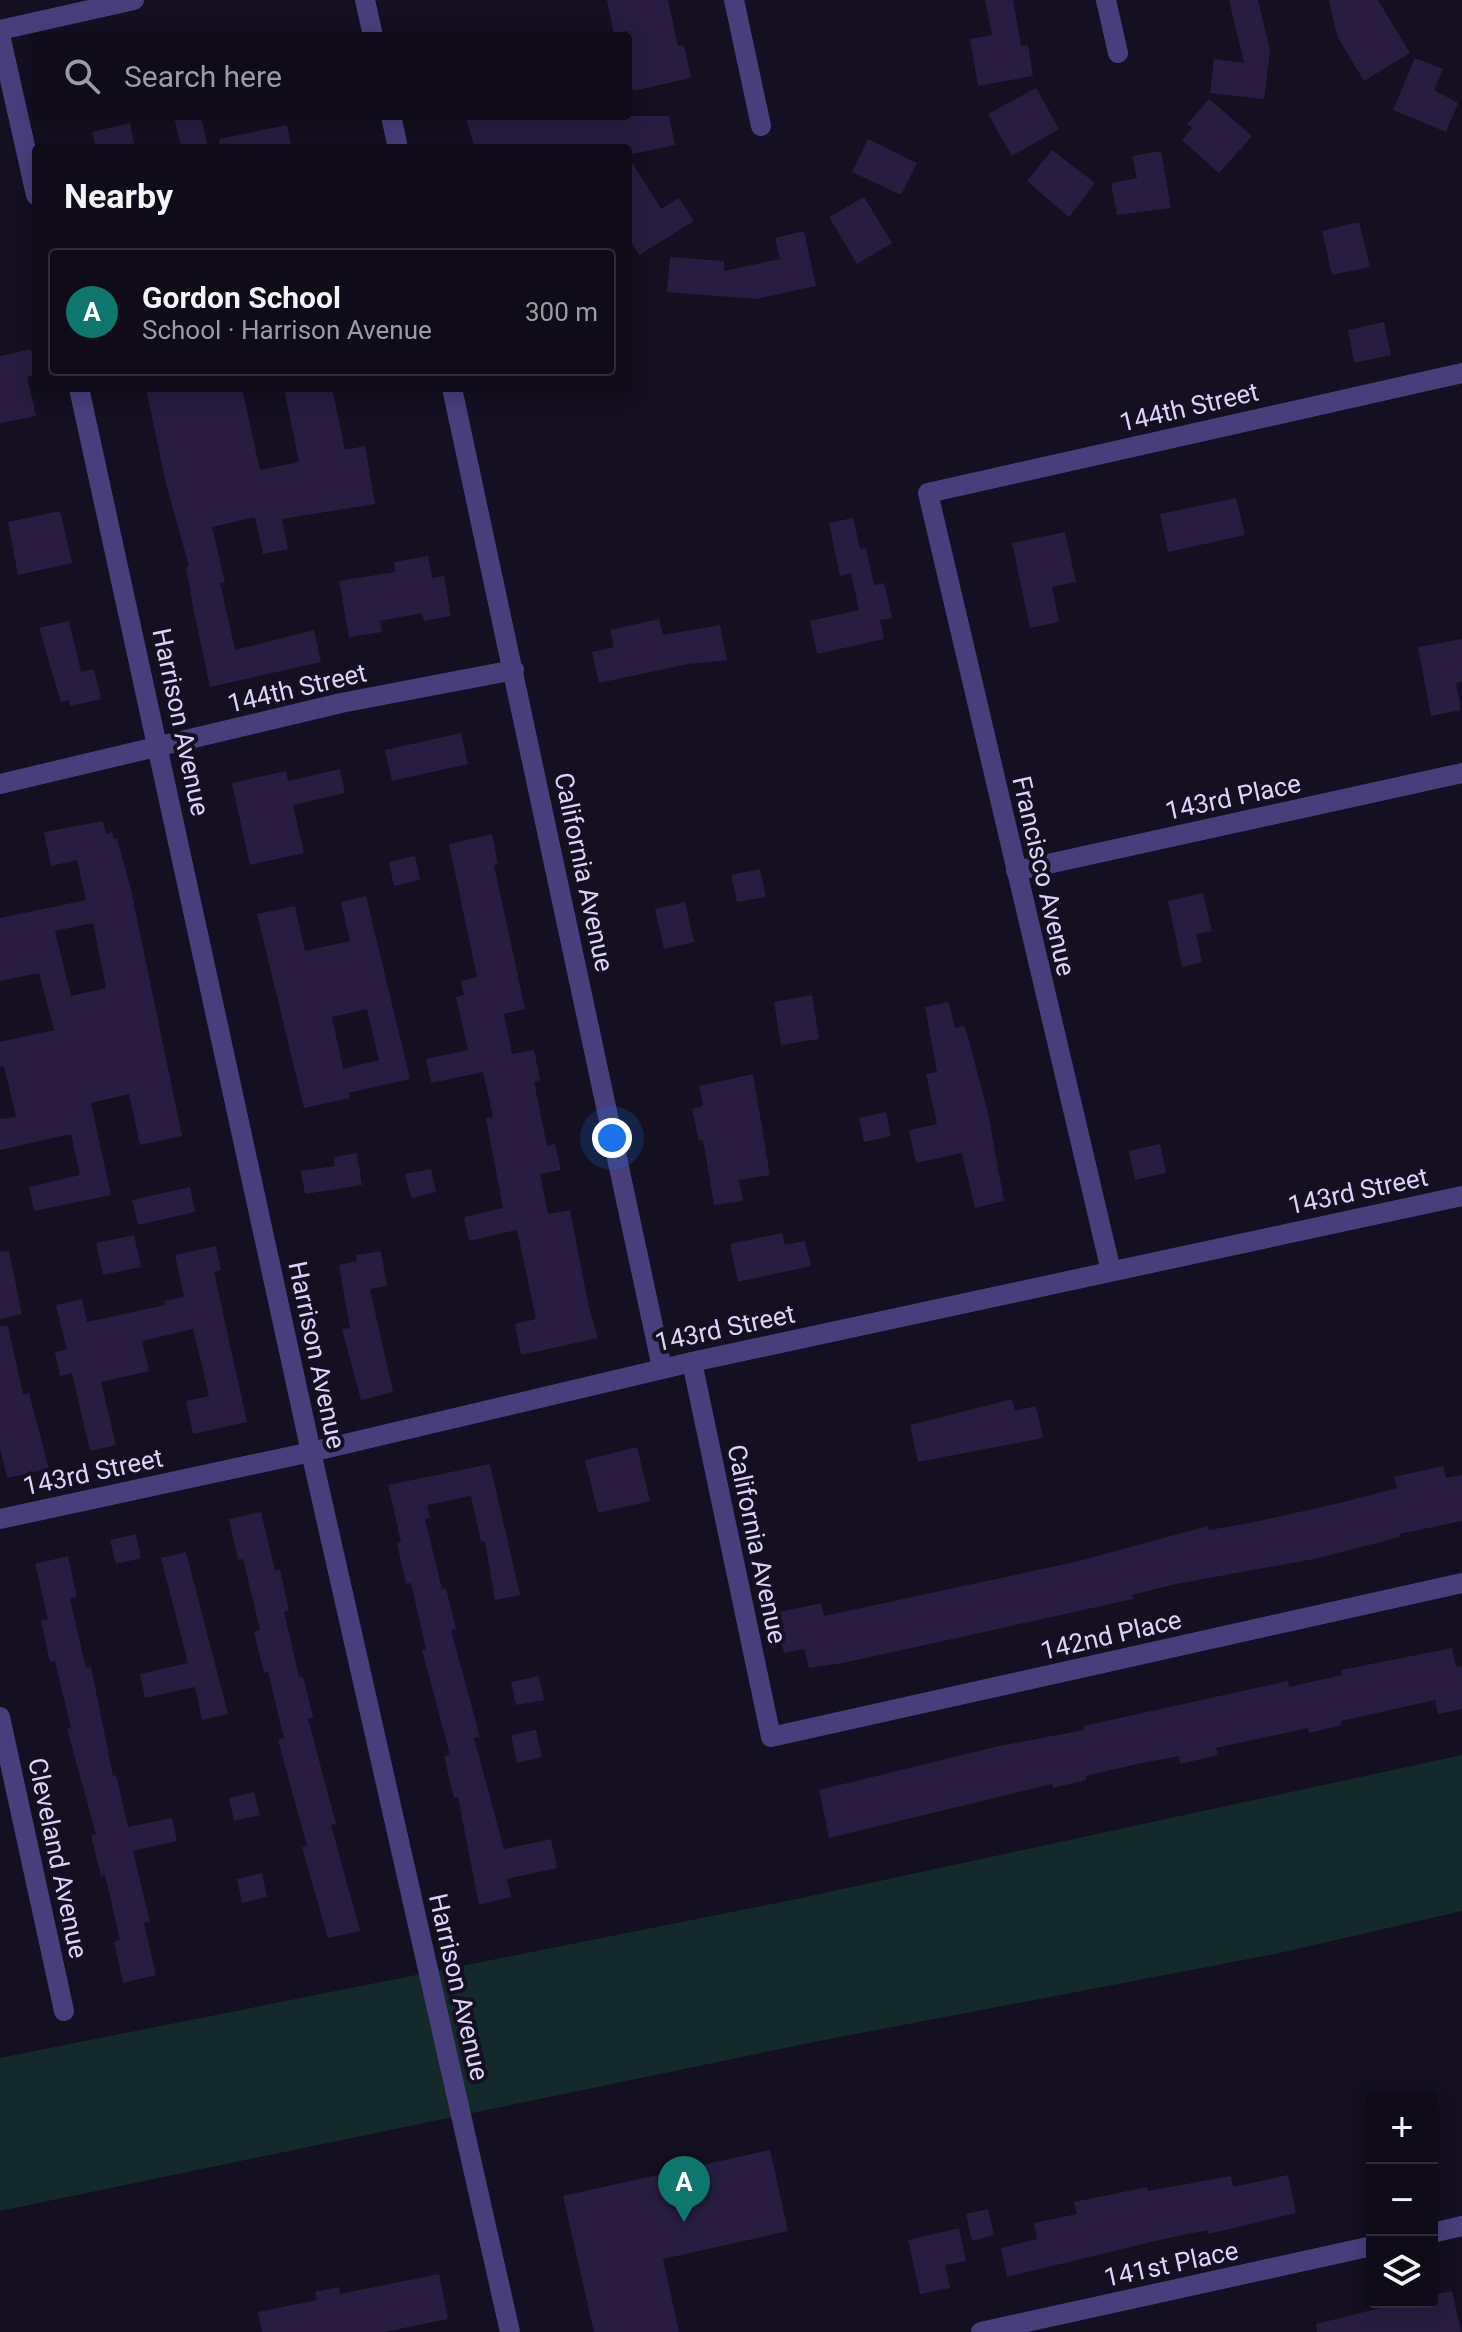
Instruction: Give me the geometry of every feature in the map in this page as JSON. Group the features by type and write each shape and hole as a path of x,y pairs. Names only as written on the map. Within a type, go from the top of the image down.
{"street":[{"path":"32,177 0,33 134,0"},
{"path":"365,0 372,32"},
{"path":"734,0 761,126"},
{"path":"1106,0 1118,53"},
{"path":"392,120 397,144"},
{"name":"144th Street","path":"928,493 1462,373"},
{"name":"Harrison Avenue","path":"80,392 161,749 311,1452 510,2332"},
{"name":"California Avenue","path":"453,392 662,1368"},
{"name":"Francisco Avenue","path":"928,493 1111,1271"},
{"name":"144th Street","path":"0,784 161,749 341,703 514,670"},
{"name":"143rd Place","path":"1016,871 1462,773"},
{"name":"143rd Street","path":"0,1519 311,1452 662,1368 1462,1196"},
{"name":"California Avenue","path":"692,1362 771,1737"},
{"name":"142nd Place","path":"771,1737 1462,1583"},
{"name":"Cleveland Avenue","path":"0,1717 64,2011"},
{"path":"1438,2232 1462,2226"},
{"name":"141st Place","path":"981,2332 1366,2247"}],"green space":[{"path":"1462,1755 1462,1911 1275,1954 819,2041 0,2211 0,2058 787,1901"}],"building":[{"path":"607,0 668,0 678,46 684,45 691,78 633,91 632,32 614,32"},
{"path":"985,0 1013,0 1021,46 1028,45 1033,76 978,86 970,39 992,35"},
{"path":"1229,0 1258,0 1270,50 1264,99 1210,93 1214,59 1244,63"},
{"path":"1329,0 1378,0 1410,53 1364,81 1337,36"},
{"path":"1415,58 1443,69 1434,90 1458,103 1446,132 1393,110"},
{"path":"1036,88 1059,129 1012,156 988,114"},
{"path":"1209,99 1252,136 1219,173 1182,140 1192,128 1187,124"},
{"path":"632,116 669,116 675,145 632,154 632,144 474,144 466,120 632,120"},
{"path":"175,120 202,120 207,144 180,144"},
{"path":"130,123 134,144 95,144 92,132"},
{"path":"287,125 291,144 220,144 219,139"},
{"path":"868,139 917,163 901,195 852,172"},
{"path":"1052,150 1095,183 1069,217 1027,181"},
{"path":"1161,151 1171,208 1117,215 1111,183 1137,178 1132,156"},
{"path":"632,162 661,209 679,198 694,221 639,255 632,243"},
{"path":"864,197 892,243 857,264 829,217"},
{"path":"1359,222 1370,267 1332,275 1322,231"},
{"path":"804,231 816,286 756,299 667,292 670,257 724,261 724,271 780,259 775,238"},
{"path":"1384,322 1391,355 1354,363 1348,330"},
{"path":"31,349 32,376 27,377 36,416 0,423 0,356"},
{"path":"147,392 243,392 260,470 299,462 285,392 333,392 345,450 365,446 375,504 282,519 288,549 263,554 255,517 212,527 225,582 220,583 235,650 314,630 321,662 210,687 186,567 189,566 166,484"},
{"path":"1236,498 1245,535 1168,552 1160,514"},
{"path":"60,511 72,563 18,575 8,522"},
{"path":"853,518 860,549 866,548 874,585 884,583 892,618 880,620 884,639 817,654 810,621 859,610 851,573 840,576 829,523"},
{"path":"1065,532 1076,582 1052,587 1059,622 1030,628 1012,543"},
{"path":"428,556 432,578 444,576 451,616 424,621 422,613 380,621 382,632 349,637 339,581 395,572 394,562"},
{"path":"659,619 663,635 720,625 727,660 688,664 599,683 592,652 614,647 610,630"},
{"path":"69,621 81,672 94,669 101,699 70,706 69,700 61,702 39,628"},
{"path":"1462,639 1462,682 1456,683 1461,710 1431,716 1418,647"},
{"path":"461,733 468,764 392,781 385,750"},
{"path":"340,769 345,793 293,805 304,853 250,865 232,783 286,771 288,781"},
{"path":"103,821 106,834 112,832 114,839 117,838 131,890 182,1136 140,1145 129,1094 91,1103 111,1195 34,1211 29,1187 80,1175 71,1134 0,1150 0,1119 16,1117 4,1066 0,1067 0,1042 54,1030 39,973 0,981 0,918 86,900 77,860 51,866 44,832","holes":["93,923 106,988 71,996 55,931"]},
{"path":"492,834 498,864 494,865 525,1009 504,1014 512,1054 534,1050 540,1080 534,1082 547,1146 555,1144 561,1170 540,1174 548,1214 570,1210 598,1338 521,1355 515,1324 536,1319 517,1230 469,1241 464,1217 503,1208 486,1118 493,1117 483,1072 431,1083 426,1059 468,1050 456,997 464,995 461,981 477,977 449,844"},
{"path":"415,856 420,880 394,886 389,862"},
{"path":"760,869 766,897 737,902 731,875"},
{"path":"1203,893 1212,931 1196,934 1202,962 1182,967 1168,901"},
{"path":"366,896 410,1079 348,1093 350,1098 304,1108 257,914 295,906 305,951 350,941 341,902","holes":["367,1009 379,1060 343,1069 332,1017"]},
{"path":"685,902 694,942 664,949 655,909"},
{"path":"812,995 819,1039 781,1045 774,1002"},
{"path":"949,1002 955,1028 965,1026 988,1113 1004,1201 975,1208 962,1153 916,1163 909,1130 937,1124 926,1074 937,1072 925,1007"},
{"path":"753,1074 770,1175 739,1180 743,1201 714,1205 703,1140 699,1141 692,1109 703,1106 699,1086"},
{"path":"886,1112 891,1136 864,1142 859,1118"},
{"path":"1160,1144 1166,1173 1135,1180 1129,1151"},
{"path":"357,1153 362,1185 305,1194 301,1171 335,1166 334,1157"},
{"path":"431,1169 436,1192 411,1198 405,1174"},
{"path":"190,1187 195,1212 138,1225 132,1200"},
{"path":"782,1233 785,1245 805,1241 811,1266 738,1282 730,1244"},
{"path":"134,1235 141,1267 103,1275 96,1243"},
{"path":"216,1246 221,1270 214,1272 247,1422 193,1434 186,1401 209,1396 193,1329 142,1341 149,1371 101,1382 116,1445 90,1451 72,1373 60,1376 55,1352 67,1350 56,1305 82,1299 87,1322 165,1305 164,1301 184,1297 175,1255"},
{"path":"9,1251 22,1314 0,1319 0,1252"},
{"path":"381,1251 387,1286 370,1289 393,1392 361,1400 342,1329 350,1328 339,1265 357,1261 356,1255"},
{"path":"0,1326 8,1326 23,1394 29,1393 49,1469 7,1478 0,1447"},
{"path":"1012,1399 1015,1411 1036,1406 1043,1438 918,1462 910,1425"},
{"path":"637,1447 650,1501 598,1513 585,1460"},
{"path":"490,1464 520,1595 495,1600 485,1541 481,1542 471,1496 427,1505 430,1518 425,1519 442,1589 446,1588 456,1629 451,1630 480,1737 474,1738 504,1849 551,1839 557,1868 507,1879 511,1897 479,1905 458,1797 454,1798 444,1756 450,1755 422,1650 426,1649 411,1583 406,1584 397,1543 401,1542 388,1485"},
{"path":"1443,1466 1446,1478 1462,1475 1462,1521 1399,1534 1400,1537 1314,1559 1176,1584 1132,1595 1133,1599 843,1663 809,1668 804,1649 784,1653 775,1613 821,1603 824,1616 1079,1561 1208,1526 1209,1530 1250,1523 1344,1502 1397,1488 1394,1477"},
{"path":"261,1512 275,1571 280,1569 289,1611 284,1612 299,1677 303,1676 313,1717 308,1719 336,1824 331,1825 360,1931 328,1938 302,1847 307,1846 278,1740 284,1738 268,1672 264,1673 254,1632 260,1630 243,1559 238,1560 229,1519"},
{"path":"136,1534 141,1558 116,1564 110,1540"},
{"path":"186,1552 228,1714 202,1720 195,1687 145,1698 140,1674 188,1663 161,1558"},
{"path":"68,1556 77,1597 70,1599 86,1668 91,1667 113,1776 116,1775 128,1827 172,1818 177,1841 133,1851 150,1922 144,1923 156,1975 123,1983 114,1942 120,1940 105,1875 101,1876 91,1835 96,1834 67,1729 71,1728 55,1661 50,1662 41,1621 48,1619 35,1564"},
{"path":"1452,1648 1456,1667 1462,1666 1462,1709 1438,1714 1435,1700 1341,1721 1342,1725 1309,1733 1308,1728 1216,1748 1218,1755 1180,1764 1179,1756 1137,1764 1086,1776 1086,1780 1053,1788 1052,1784 829,1838 819,1790 999,1746 1084,1730 1083,1726 1288,1681 1289,1687 1342,1675 1341,1670"},
{"path":"539,1676 544,1700 516,1705 511,1682"},
{"path":"536,1730 542,1757 517,1763 511,1735"},
{"path":"254,1792 260,1815 234,1821 229,1798"},
{"path":"262,1873 267,1897 242,1903 237,1879"},
{"path":"770,2150 788,2231 663,2259 679,2332 594,2332 563,2196"},
{"path":"1288,2175 1296,2213 1208,2234 1208,2230 1168,2238 1007,2277 1001,2248 1037,2239 1034,2223 1077,2214 1074,2202 1147,2187 1148,2191 1231,2176 1233,2187"},
{"path":"988,2209 994,2235 972,2241 966,2214"},
{"path":"959,2228 966,2261 945,2265 950,2288 920,2294 908,2240"},
{"path":"439,2274 448,2319 384,2332 262,2332 258,2312 317,2300 315,2292 339,2287 340,2294"},
{"path":"1452,2291 1461,2332 1317,2332 1316,2324 1380,2308 1438,2308 1438,2294"}],"place":[{"name":"Gordon School","path":"684,2222"}]}
